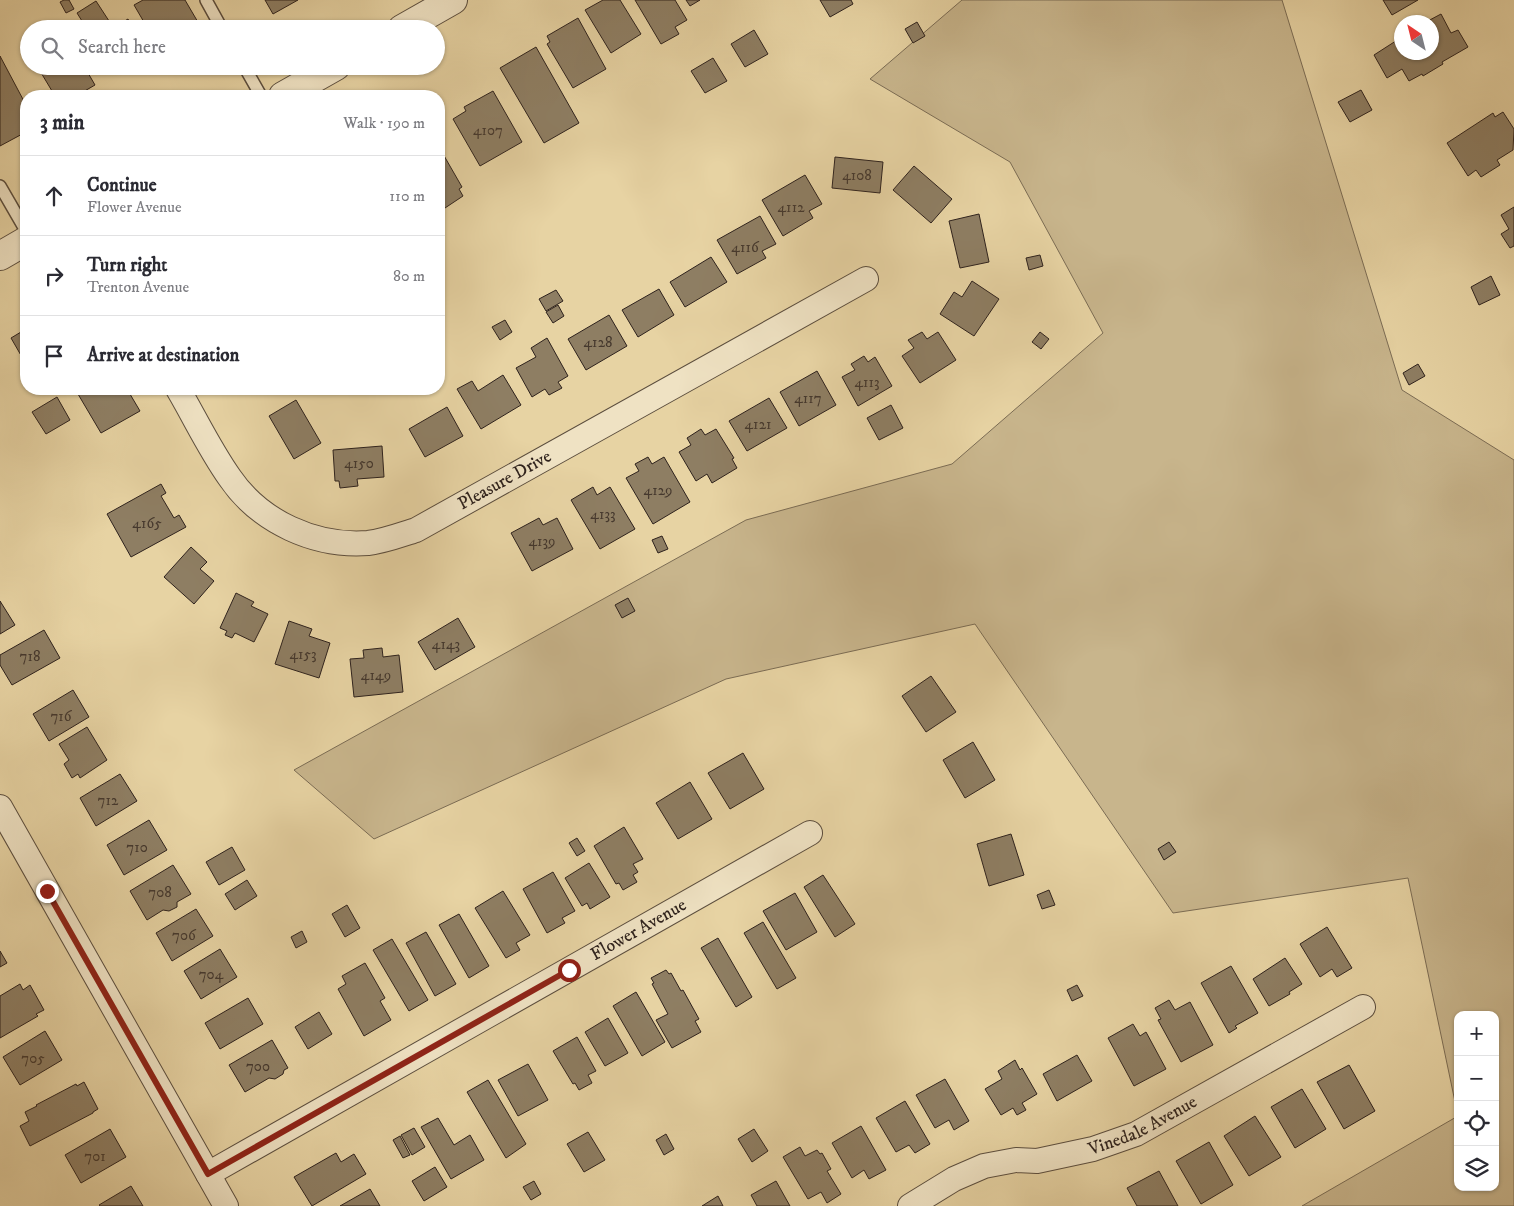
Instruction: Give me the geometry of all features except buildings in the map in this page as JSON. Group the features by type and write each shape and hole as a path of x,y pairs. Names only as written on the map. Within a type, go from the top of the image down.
{"street":[{"path":"418,20 453,0"},
{"path":"294,90 320,75"},
{"path":"0,256 20,244"},
{"name":"Pleasure Drive","path":"182,395 230,478 245,497 264,514 296,532 319,540 369,543 393,538 416,530 866,279"},
{"path":"0,807 226,1206"},
{"name":"Flower Avenue","path":"208,1174 810,834"},
{"name":"Vinedale Avenue","path":"910,1206 954,1179 984,1166 1016,1160 1037,1161 1084,1152 1136,1134 1363,1007"}],"lane":[{"path":"206,0 217,20"},
{"path":"249,75 258,90"},
{"path":"0,186 20,221"}],"shaded area":[{"path":"962,0 1282,0 1402,390 1514,460 1514,1206 1302,1206 1454,1118 1454,1191 1499,1191 1499,1011 1454,1011 1454,1097 1408,878 1173,913 975,624 726,679 374,839 294,770 746,520 952,464 1103,333 1010,162 870,79"}],"route":[{"path":"47,891 208,1174 569,970"}]}
